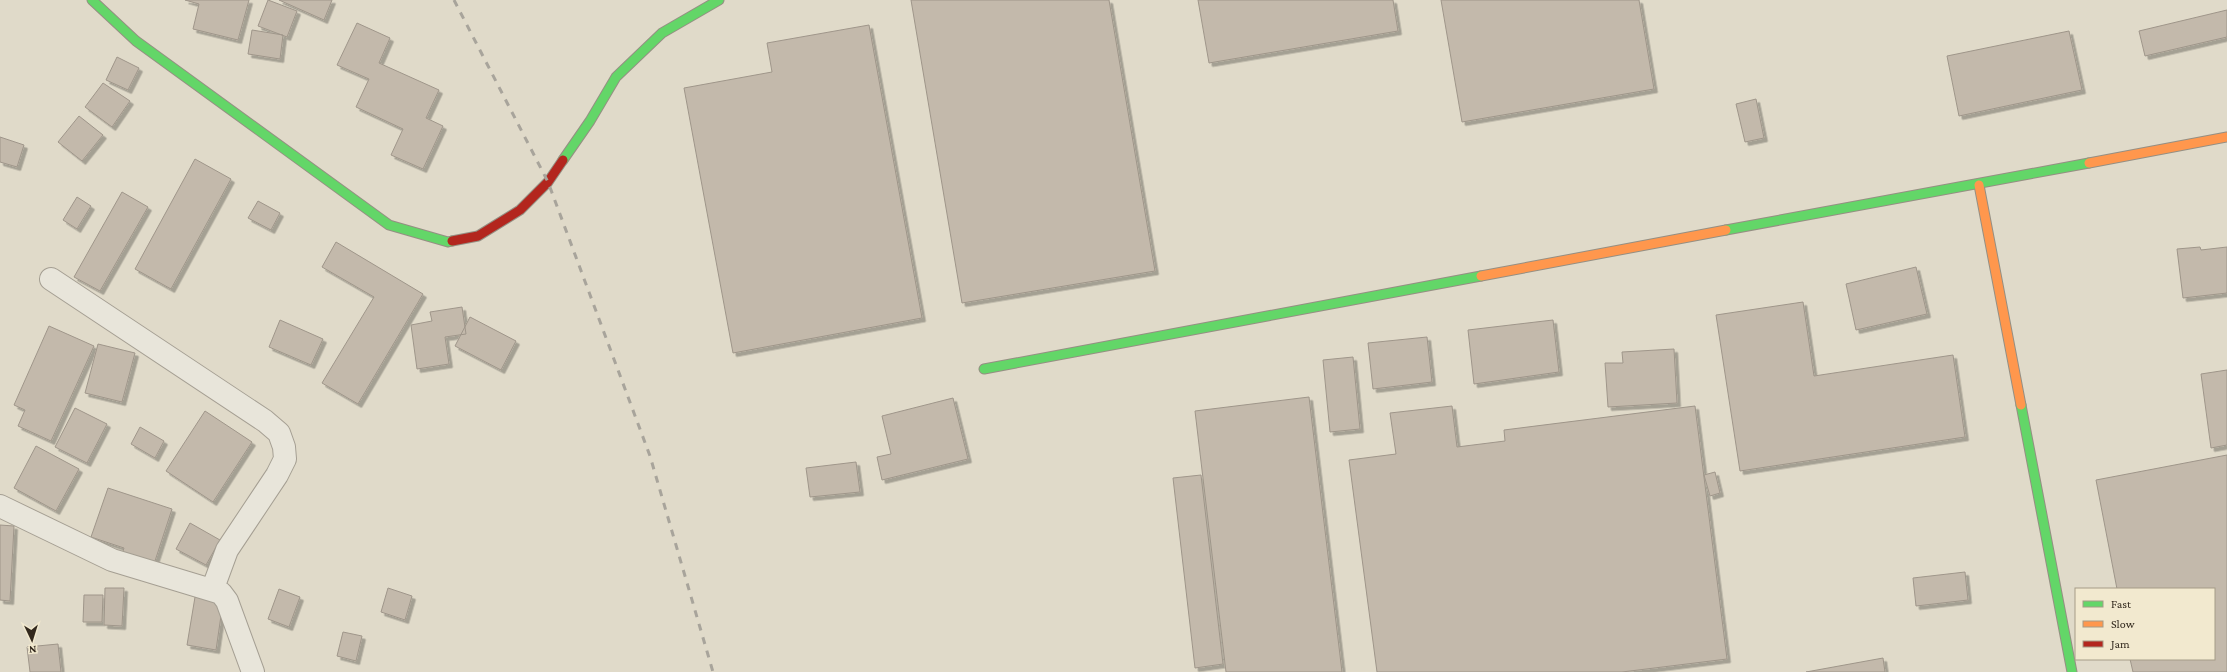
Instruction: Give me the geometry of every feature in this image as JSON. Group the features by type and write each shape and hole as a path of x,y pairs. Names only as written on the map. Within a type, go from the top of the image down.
{"street":[{"path":"92,0 136,41 389,225 448,242 478,236 520,210 548,182 590,121 616,76 662,33 720,0"},
{"path":"984,369 2227,138"},
{"path":"1979,185 2072,672"},
{"path":"51,279 265,421 279,433 284,447 285,459 277,475 227,550 213,588"},
{"path":"0,506 112,560 213,588 221,593 227,601 253,672"}],"building":[{"path":"185,0 249,0 238,40 193,29 199,4"},
{"path":"268,0 297,11 287,37 258,26"},
{"path":"279,0 332,0 324,20"},
{"path":"911,0 1109,0 1155,271 962,303"},
{"path":"1198,0 1393,0 1398,31 1209,63"},
{"path":"1441,0 1639,0 1654,89 1462,122"},
{"path":"2227,10 2227,37 2145,56 2139,31"},
{"path":"357,23 390,38 379,63 439,90 426,118 443,126 423,169 391,155 403,129 356,107 369,79 337,65"},
{"path":"869,25 922,318 733,353 684,88 772,72 767,43"},
{"path":"252,30 283,35 280,59 248,54"},
{"path":"2069,31 2082,90 1959,116 1947,56"},
{"path":"117,57 139,68 128,90 106,80"},
{"path":"103,83 130,101 112,127 85,107"},
{"path":"1756,99 1764,138 1745,142 1736,104"},
{"path":"79,116 103,135 82,161 58,142"},
{"path":"0,137 24,145 17,167 0,162"},
{"path":"195,159 231,179 171,289 135,269"},
{"path":"122,192 148,207 100,291 74,277"},
{"path":"77,197 91,206 77,229 63,220"},
{"path":"258,201 280,213 271,230 248,218"},
{"path":"336,242 423,294 358,404 322,383 374,297 322,267"},
{"path":"2200,247 2201,250 2227,247 2227,293 2183,298 2177,249"},
{"path":"1916,267 1927,314 1856,330 1846,284"},
{"path":"1803,302 1814,376 1953,355 1965,437 1740,471 1716,315"},
{"path":"462,307 466,334 445,337 449,364 417,369 411,325 432,321 430,312"},
{"path":"470,317 516,341 501,370 455,346"},
{"path":"280,320 323,339 311,365 269,347"},
{"path":"1553,320 1559,372 1474,384 1468,330"},
{"path":"49,326 94,346 51,441 18,426 25,410 14,405"},
{"path":"1427,337 1432,382 1373,389 1368,343"},
{"path":"98,344 135,353 122,402 85,393"},
{"path":"1674,349 1677,403 1608,407 1605,363 1623,363 1622,352"},
{"path":"1353,357 1360,429 1330,432 1323,360"},
{"path":"2227,370 2227,445 2211,448 2201,374"},
{"path":"1309,397 1342,672 1226,672 1195,411"},
{"path":"953,398 968,459 882,480 877,457 891,454 882,416"},
{"path":"1452,406 1457,447 1505,441 1504,430 1695,406 1727,659 1622,672 1377,672 1349,460 1396,454 1390,413"},
{"path":"75,408 107,424 87,463 55,447"},
{"path":"205,411 252,442 213,502 166,471"},
{"path":"140,427 164,441 155,458 131,444"},
{"path":"36,446 79,469 56,511 14,488"},
{"path":"2227,455 2227,672 2133,672 2130,660 2215,660 2215,588 2117,588 2096,480"},
{"path":"856,462 860,492 810,497 806,468"},
{"path":"1715,472 1720,493 1710,496 1704,475"},
{"path":"1201,475 1223,664 1195,668 1173,478"},
{"path":"108,488 172,509 153,567 121,557 124,548 91,537"},
{"path":"190,523 220,540 206,565 176,549"},
{"path":"0,525 14,526 10,601 0,600"},
{"path":"1965,572 1968,600 1916,606 1913,578"},
{"path":"105,588 124,588 122,626 104,625"},
{"path":"388,588 412,596 405,620 381,612"},
{"path":"279,589 300,597 289,627 268,619"},
{"path":"84,595 103,595 102,622 83,622"},
{"path":"195,597 223,602 216,650 187,645"},
{"path":"343,632 362,636 356,661 337,656"},
{"path":"58,644 61,672 30,672 27,647"},
{"path":"1883,658 1885,672 1806,672"}],"railway":[{"path":"454,0 548,182 650,456 713,672"}],"traffic: fast":[{"path":"92,0 136,41 389,225 448,242 452,241"},
{"path":"563,160 590,121 616,77 662,33 719,0"},
{"path":"1726,230 2089,163"},
{"path":"984,369 1481,276"},
{"path":"2021,405 2072,672"}],"traffic: slow":[{"path":"2089,163 2227,137"},
{"path":"1979,185 2021,405"},
{"path":"1481,276 1726,230"}],"traffic: jam":[{"path":"452,241 478,236 520,210 548,182 563,160"}]}
